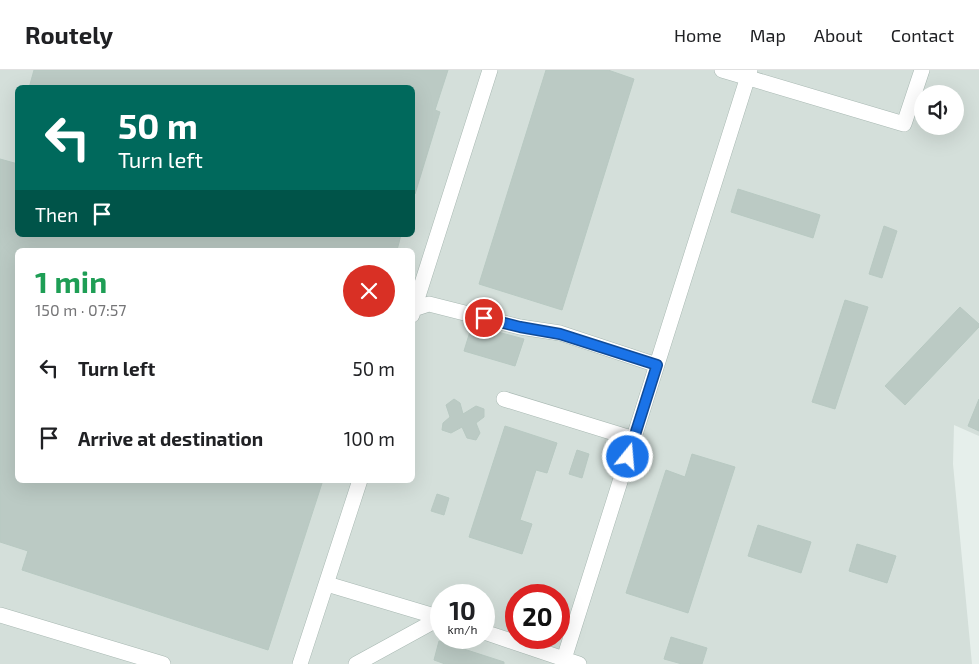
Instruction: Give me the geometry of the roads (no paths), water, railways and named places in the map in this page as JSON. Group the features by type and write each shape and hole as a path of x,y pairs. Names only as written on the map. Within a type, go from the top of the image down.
{"lane":[{"path":"415,306 490,70"},
{"path":"722,70 749,74 904,124 922,70"},
{"path":"564,659 749,74"},
{"path":"420,291 424,299 430,304 520,327 560,334 657,365"},
{"path":"415,311 430,304"},
{"path":"504,399 634,439"},
{"path":"300,664 359,483"},
{"path":"327,584 430,615"},
{"path":"0,615 163,664"},
{"path":"356,664 430,623"},
{"path":"495,636 579,664"}]}
